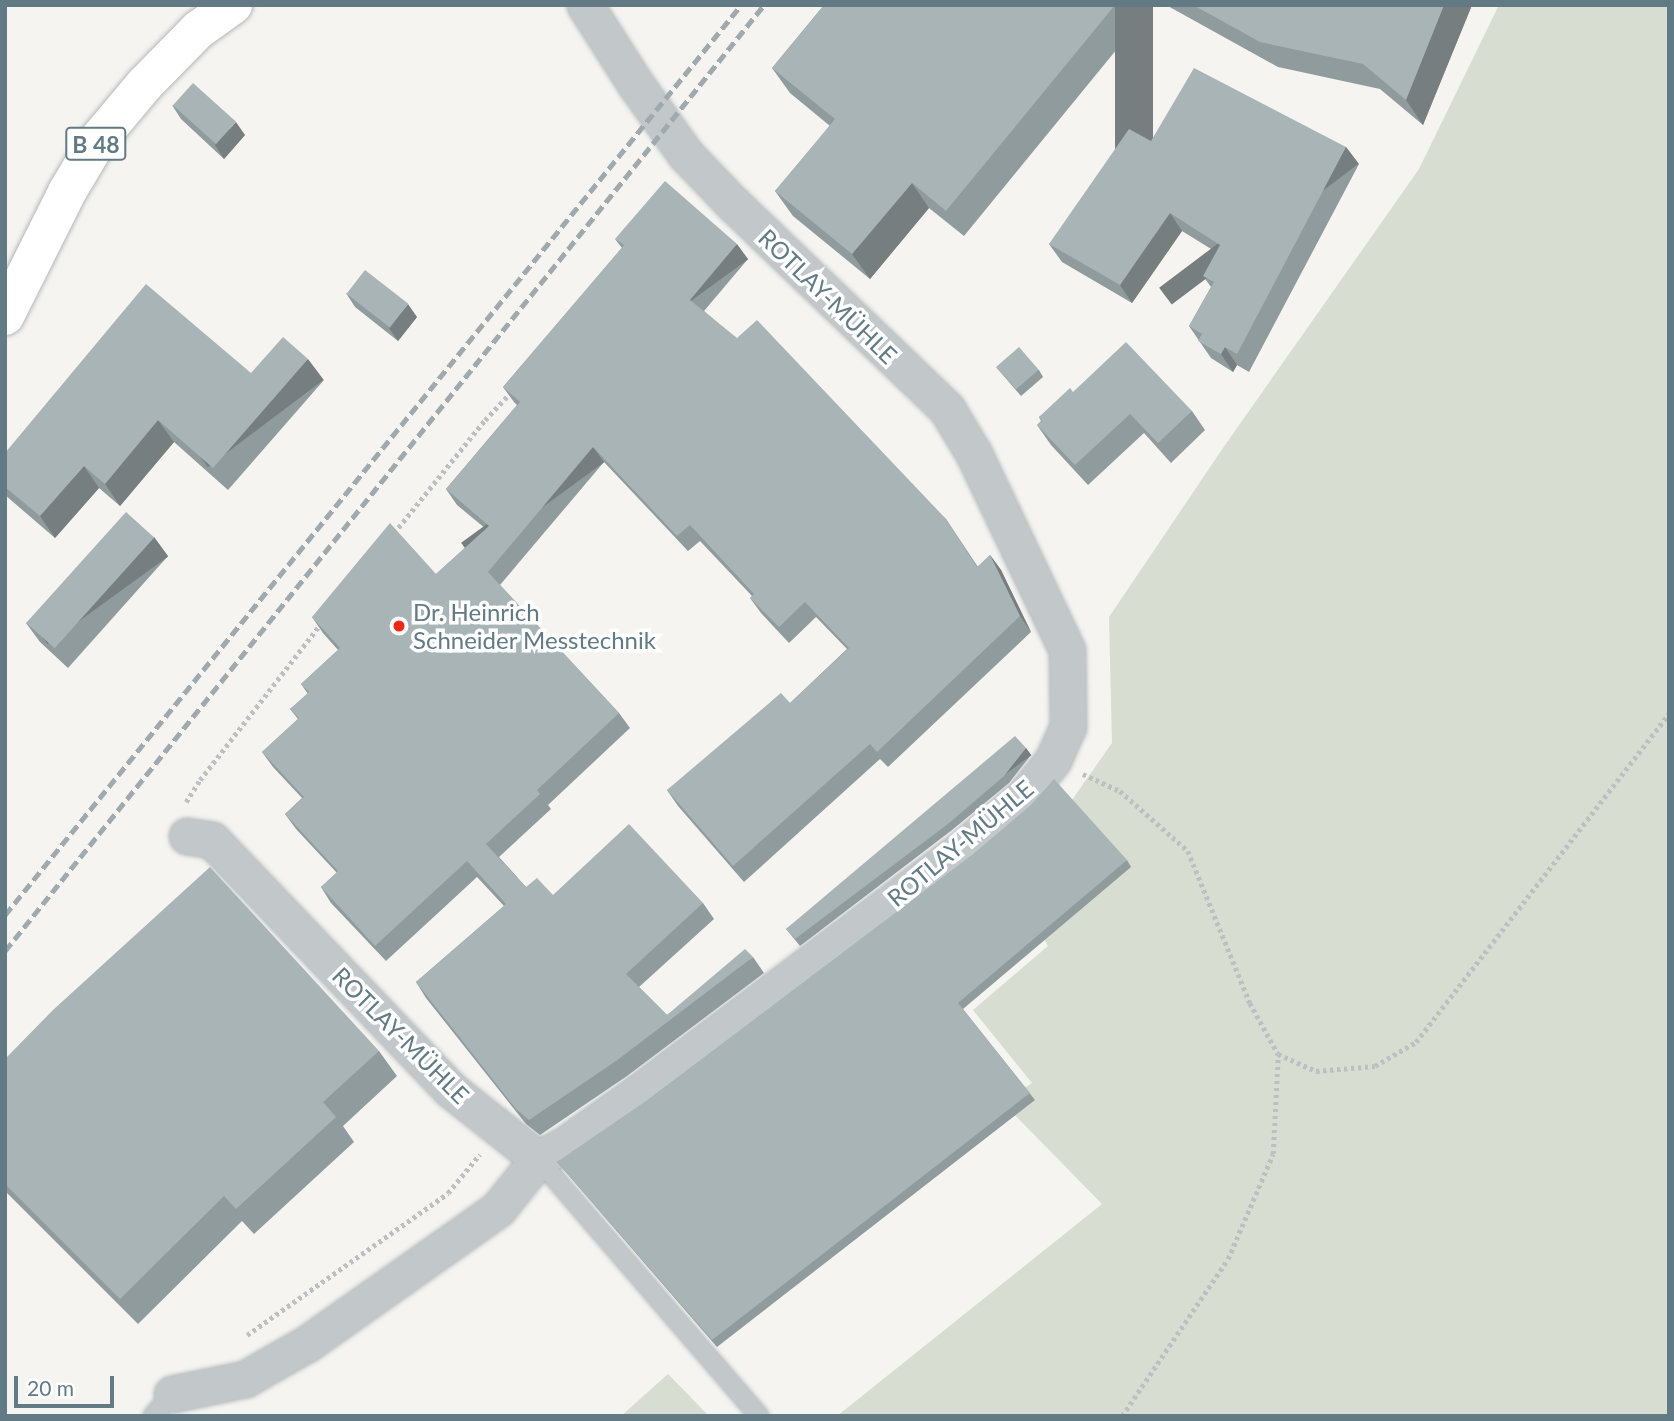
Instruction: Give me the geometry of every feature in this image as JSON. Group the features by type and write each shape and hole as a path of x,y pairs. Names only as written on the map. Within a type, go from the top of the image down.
{"main road":[{"name":"B 48","path":"5,316 67,192 99,140 145,84 198,30 233,5"}],"street":[{"name":"ROTLAY-MÜHLE","path":"187,836 212,840 451,1090 538,1159 566,1144 639,1092 965,846 1023,797 1053,760 1069,727 1067,650 974,454 947,409 734,205 686,155 636,85 585,5"},
{"path":"163,1405 245,1379 308,1343 498,1209 538,1159"}],"lane":[{"path":"538,1159 759,1416"}],"path":[{"path":"391,537 485,420 519,384"},
{"path":"187,836 186,801 193,790 331,611"},
{"path":"1278,1054 1316,1071 1375,1066 1416,1042 1669,713"},
{"path":"1053,760 1119,791 1188,851 1250,1003 1278,1054 1273,1154 1228,1259 1122,1416"},
{"path":"245,1379 246,1336 448,1193 501,1128"}],"shaded area":[{"path":"1499,5 1669,5 1669,1416 837,1416 1102,1204 1003,1103 1032,1083 973,1010 1048,946 1006,873 1060,817 1112,743 1109,617 1223,448 1419,169"},
{"path":"668,1374 709,1416 621,1416"}],"building":[{"path":"824,5 1115,5 946,211 912,183 852,254 775,191 835,119 772,68"},
{"path":"1193,5 1444,5 1406,100 1363,64 1260,42"},
{"path":"1194,68 1346,147 1237,354 1225,347 1221,354 1198,341 1202,334 1189,326 1214,282 1203,276 1220,245 1170,213 1120,285 1049,244 1129,129 1151,141"},
{"path":"193,83 236,122 216,144 173,105"},
{"path":"665,181 737,244 690,300 737,338 757,320 946,519 977,567 990,555 1020,616 877,752 870,744 733,866 667,790 781,693 790,703 849,648 805,602 779,627 750,598 754,594 690,525 677,536 593,447 488,572 619,713 537,790 540,794 486,844 526,887 537,878 553,895 629,824 703,903 626,974 667,1015 745,949 753,957 616,1061 529,1120 516,1109 416,982 506,904 467,861 375,946 321,887 338,871 285,814 304,797 262,752 299,718 290,709 309,692 301,684 340,648 312,617 390,523 436,574 489,526 446,489 520,402 503,387 624,245 615,239"},
{"path":"365,270 408,304 390,328 347,294"},
{"path":"146,284 251,373 283,337 308,359 213,468 158,420 105,484 84,466 40,516 5,487 5,453"},
{"path":"1126,342 1192,411 1158,443 1130,414 1075,465 1037,425 1042,421 1039,417 1070,388 1073,392"},
{"path":"1019,347 1039,370 1016,389 996,367"},
{"path":"126,512 154,537 55,648 26,623"},
{"path":"1015,736 1026,748 1004,776 948,824 795,939 786,929"},
{"path":"1054,779 1127,860 958,1003 1030,1093 712,1340 557,1162 646,1101 972,855 1031,805"},
{"path":"210,867 379,1051 323,1102 336,1117 236,1209 224,1196 120,1299 5,1184 5,1059 53,1010"}],"railway":[{"path":"5,915 741,5"},
{"path":"5,951 764,5"}],"place":[{"name":"Dr. Heinrich Schneider Messtechnik","path":"399,626"}]}
